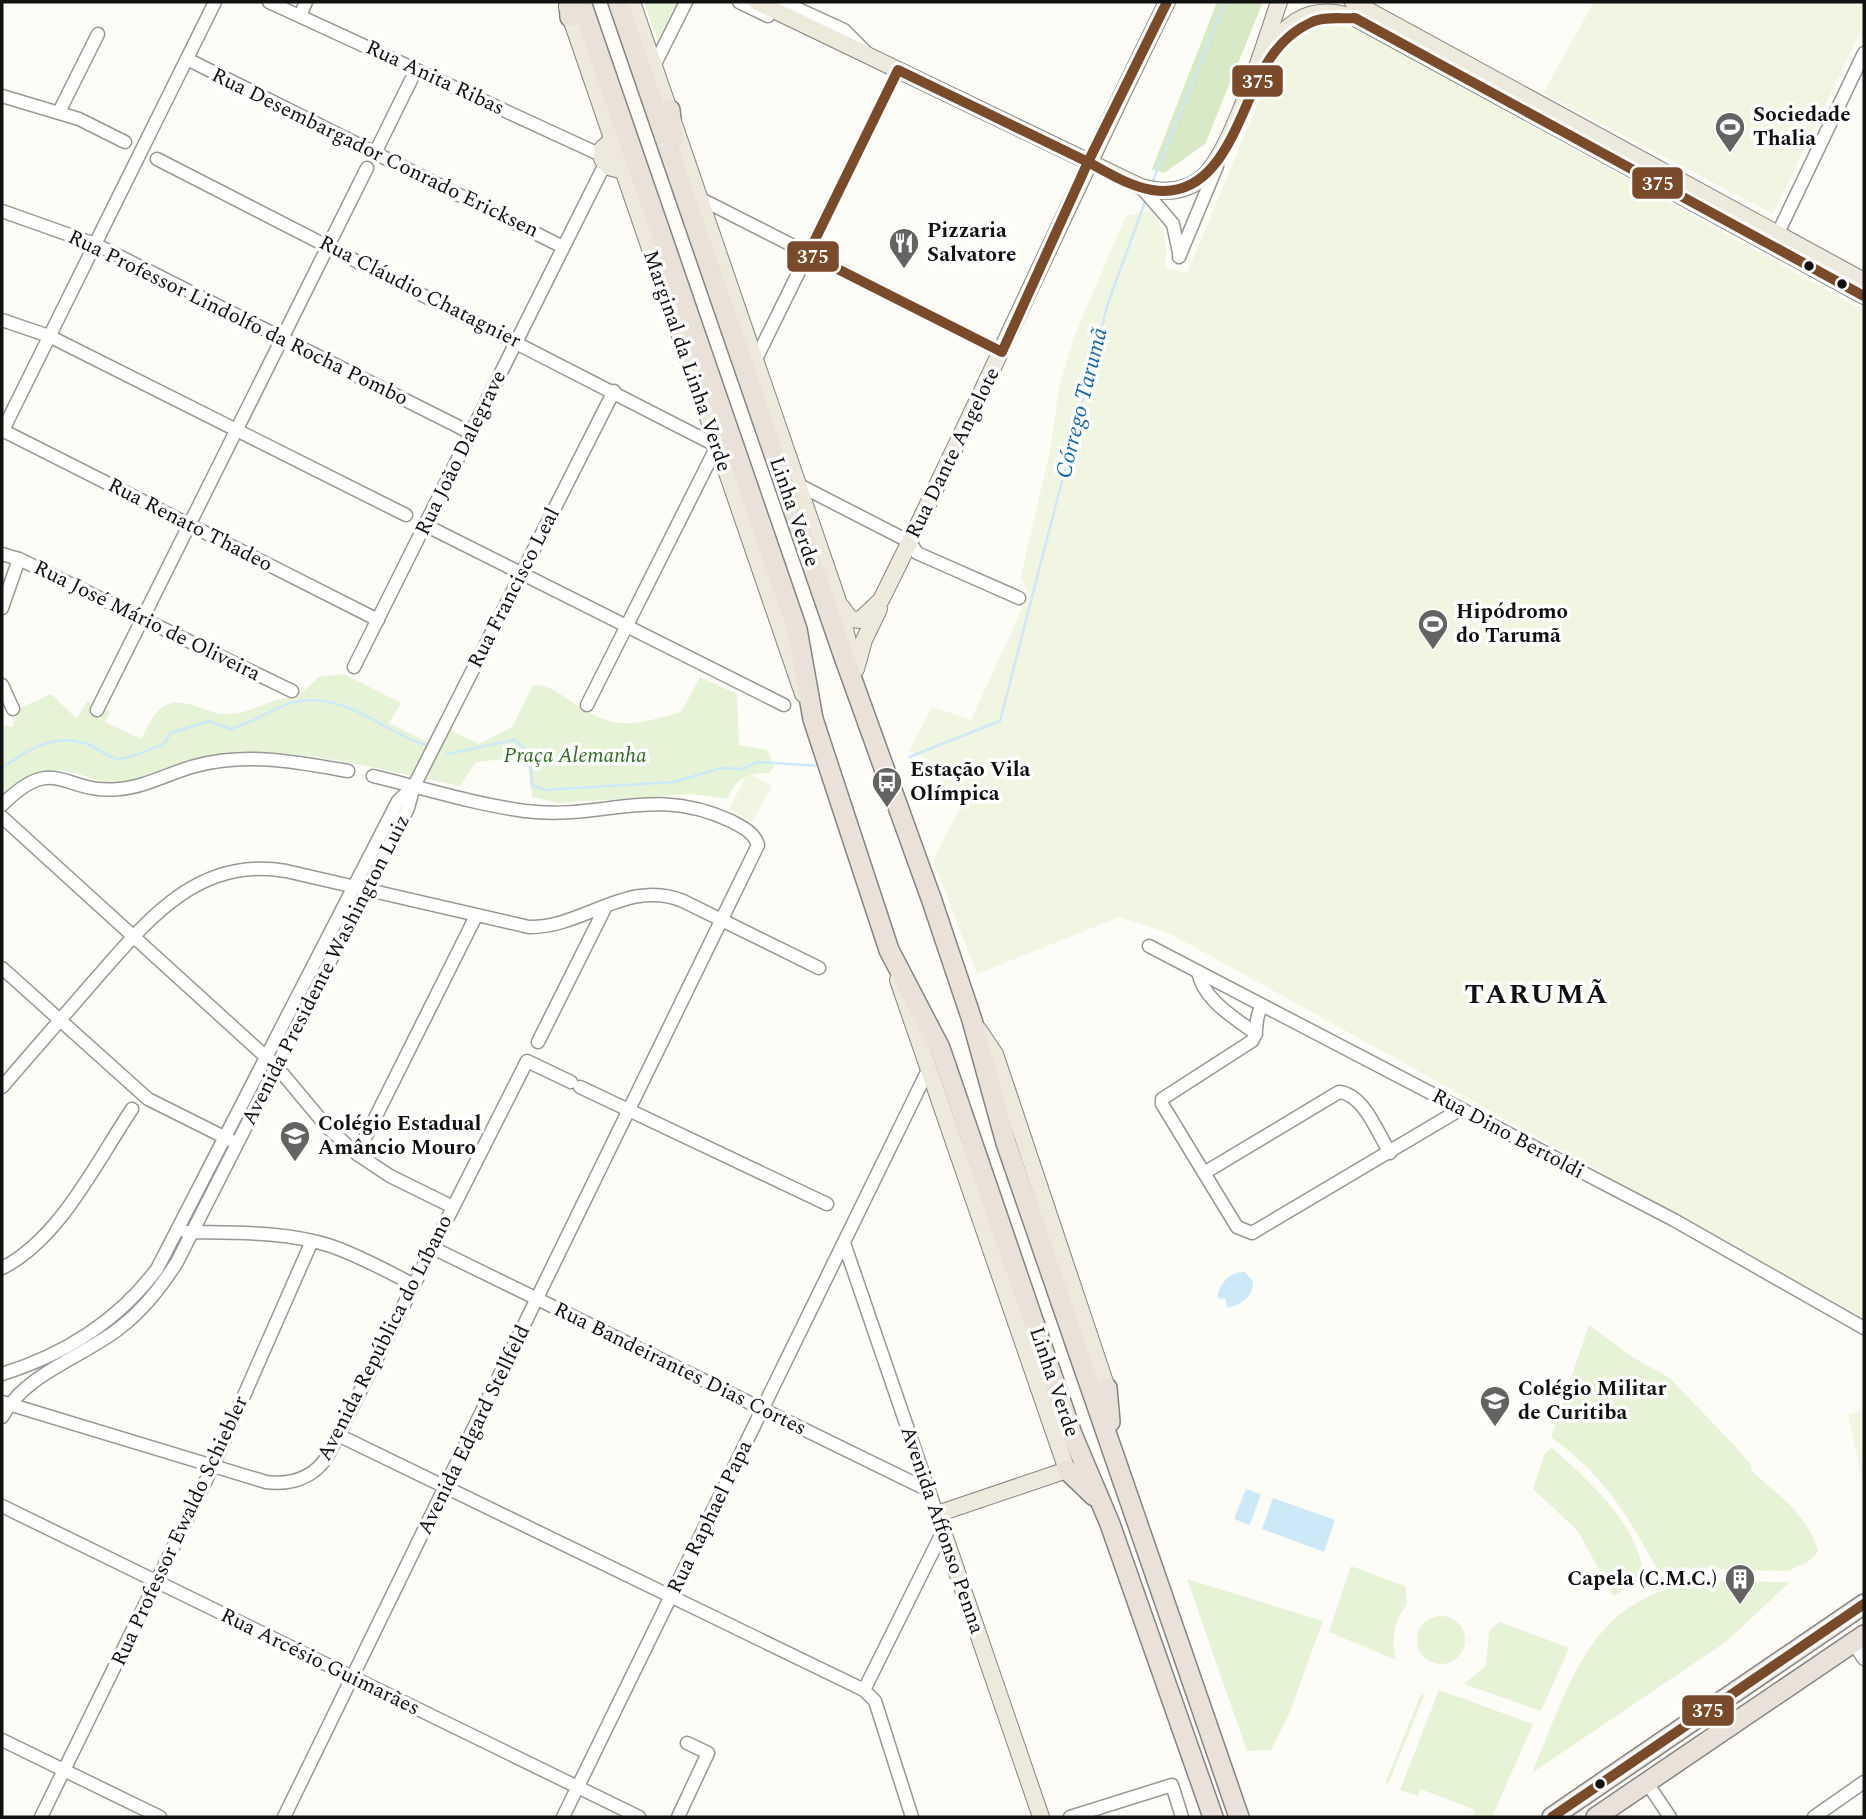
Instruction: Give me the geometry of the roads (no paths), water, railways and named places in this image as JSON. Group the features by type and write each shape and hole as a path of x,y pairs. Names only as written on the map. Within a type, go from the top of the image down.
{"highway":[{"name":"Linha Verde","path":"618,2 972,1020 1006,1143 1239,1817"},
{"name":"Linha Verde","path":"571,6 797,629 813,719 889,950 940,1048 1072,1434 1110,1524 1213,1817"},
{"path":"670,110 676,173"},
{"path":"1107,1388 1112,1451"},
{"path":"1067,1470 1102,1504"},
{"path":"1552,1817 1864,1604"},
{"path":"1596,1817 1783,1690 1814,1670 1861,1646"},
{"path":"1801,1647 1801,1662 1814,1670"},
{"path":"1769,1669 1783,1676 1783,1690"}],"main road":[{"path":"632,2 837,598 862,702"},
{"path":"757,2 1150,192 1174,191 1193,184 1208,172 1222,152 1279,2"},
{"name":"Rua Dante Angelote","path":"855,671 864,640 878,615 881,600 1002,352 1088,162 1167,2"},
{"path":"1353,2 1864,281"},
{"name":"Marginal da Linha Verde","path":"571,6 623,171 707,419 788,655 813,719"},
{"path":"1256,68 1273,42 1294,21 1327,12 1355,18 1864,296"},
{"path":"613,139 605,145 603,159 623,171"},
{"name":"Rua Dante Angelote","path":"837,598 845,614 852,620 863,619 881,600"},
{"name":"Linha Verde","path":"889,950 1067,1470"},
{"name":"Linha Verde","path":"972,1020 995,1054 1107,1388"},
{"path":"937,1514 1067,1470"},
{"name":"Avenida Affonso Penna","path":"937,1514 1041,1817"}],"street":[{"path":"2,431 215,2"},
{"name":"Rua Anita Ribas","path":"268,2 603,159"},
{"path":"300,16 306,2"},
{"path":"653,66 686,2"},
{"path":"739,2 838,49 869,55"},
{"path":"783,2 844,30 869,55"},
{"path":"59,112 99,34"},
{"path":"1778,233 1864,53"},
{"name":"Rua Desembargador Conrado Ericksen","path":"187,59 564,247"},
{"path":"375,153 416,70"},
{"path":"756,359 898,70"},
{"path":"2,96 59,112 125,142"},
{"path":"1150,192 1173,224 1179,257 1222,152"},
{"name":"Rua Cláudio Chatagnier","path":"157,159 684,426 717,446"},
{"name":"Rua João Dalegrave","path":"354,667 564,247 603,159"},
{"path":"97,710 367,168"},
{"path":"701,200 1002,352"},
{"name":"Rua Professor Lindolfo da Rocha Pombo","path":"2,211 95,244 471,433"},
{"path":"2,320 49,336 406,515"},
{"name":"Rua Francisco Leal","path":"414,786 614,391"},
{"path":"684,426 698,426 707,419"},
{"name":"Rua Renato Thadeo","path":"2,431 378,620"},
{"path":"587,705 717,446"},
{"path":"706,469 724,465"},
{"path":"799,485 910,542 917,553 1019,598"},
{"path":"425,525 784,705"},
{"name":"Rua José Mário de Oliveira","path":"2,554 19,559 292,691"},
{"path":"2,608 19,559"},
{"path":"2,685 13,709"},
{"path":"2,805 20,787 45,777 64,778 96,789 117,790 197,766 242,759 277,760 348,771"},
{"path":"373,776 414,786"},
{"name":"Avenida Edgard Stellfeld","path":"284,1817 756,855 757,840 748,831 690,806 636,804 535,812 414,786"},
{"name":"Avenida Presidente Washington Luiz","path":"2,1374 50,1356 111,1317 150,1278 177,1231 398,801 414,786"},
{"name":"Avenida Presidente Washington Luiz","path":"4,1408 31,1385 130,1320 159,1288 194,1232 408,808 414,786"},
{"path":"2,817 277,1067 327,1127 357,1154 383,1172 453,1208"},
{"path":"2,1087 162,906 186,889 232,872 273,869 475,916 541,927 573,920 637,895 661,893 819,968"},
{"path":"538,1042 607,906"},
{"path":"357,1154 475,916"},
{"name":"Rua Dino Bertoldi","path":"1149,946 1674,1220 1864,1328"},
{"path":"2,968 148,1099 238,1144"},
{"path":"1198,972 1200,985 1209,997 1256,1034"},
{"path":"1256,1034 1254,1020 1262,1006"},
{"path":"1256,1034 1241,1049 1162,1099 1161,1104 1237,1227 1252,1233 1461,1109"},
{"name":"Avenida República do Líbano","path":"4,1408 266,1482 298,1480 322,1464 338,1436 527,1061 630,1111"},
{"name":"Rua Raphael Papa","path":"562,1817 929,1068"},
{"path":"1204,1174 1339,1092 1347,1093 1360,1103 1390,1153"},
{"path":"913,1104 924,1096 932,1095 939,1097 941,1102"},
{"path":"2,1268 33,1247 51,1228 132,1109"},
{"path":"630,1111 827,1204"},
{"path":"177,1231 273,1235 312,1241 351,1254 414,1285"},
{"name":"Rua Professor Ewaldo Schiebler","path":"41,1817 213,1466 312,1241"},
{"name":"Avenida Affonso Penna","path":"844,1243 937,1514"},
{"name":"Rua Bandeirantes Dias Cortes","path":"433,1248 928,1490"},
{"path":"338,1436 864,1690 875,1701 912,1817"},
{"name":"Rua Arcésio Guimarães","path":"2,1506 639,1817"},
{"path":"864,1690 943,1531"},
{"path":"2,1740 160,1817"},
{"path":"678,1817 708,1754 687,1743"},
{"path":"1816,1817 1864,1782"},
{"path":"1647,1783 1670,1817"},
{"path":"1070,1817 1172,1785 1182,1817"}],"water":[{"path":"1245,1272 1253,1281 1251,1292 1241,1303 1227,1308 1226,1299 1217,1298 1220,1288 1230,1276"},
{"path":"1246,1489 1261,1494 1250,1525 1234,1519"},
{"path":"1273,1498 1335,1520 1324,1552 1262,1529"}],"waterway":[{"name":"Córrego Tarumã","path":"1152,183 1225,2"},
{"name":"Córrego Tarumã","path":"909,757 1000,721 1108,303 1146,199"},
{"name":"Córrego Tarumã","path":"2,768 34,748 67,740 92,746 117,759 127,758 163,745 171,733 209,721 230,729 291,703 318,700 350,708 426,745"},
{"name":"Córrego Tarumã","path":"447,754 514,740 524,748 529,759 532,785 544,790 674,782 721,768 742,769 757,762 820,766"}],"place":[{"name":"Sociedade Thalia","path":"1730,154"},
{"name":"Pizzaria Salvatore","path":"904,270"},
{"name":"Hipódromo do Tarumã","path":"1433,651"},
{"name":"Estação Vila Olímpica","path":"887,809"},
{"name":"Colégio Estadual Amâncio Mouro","path":"295,1163"},
{"name":"Colégio Militar de Curitiba","path":"1495,1428"},
{"name":"Capela (C.M.C.)","path":"1740,1606"}],"district":[{"name":"TARUMÃ","path":"1537,994"}],"park label":[{"name":"Praça Alemanha","path":"575,756"}]}
